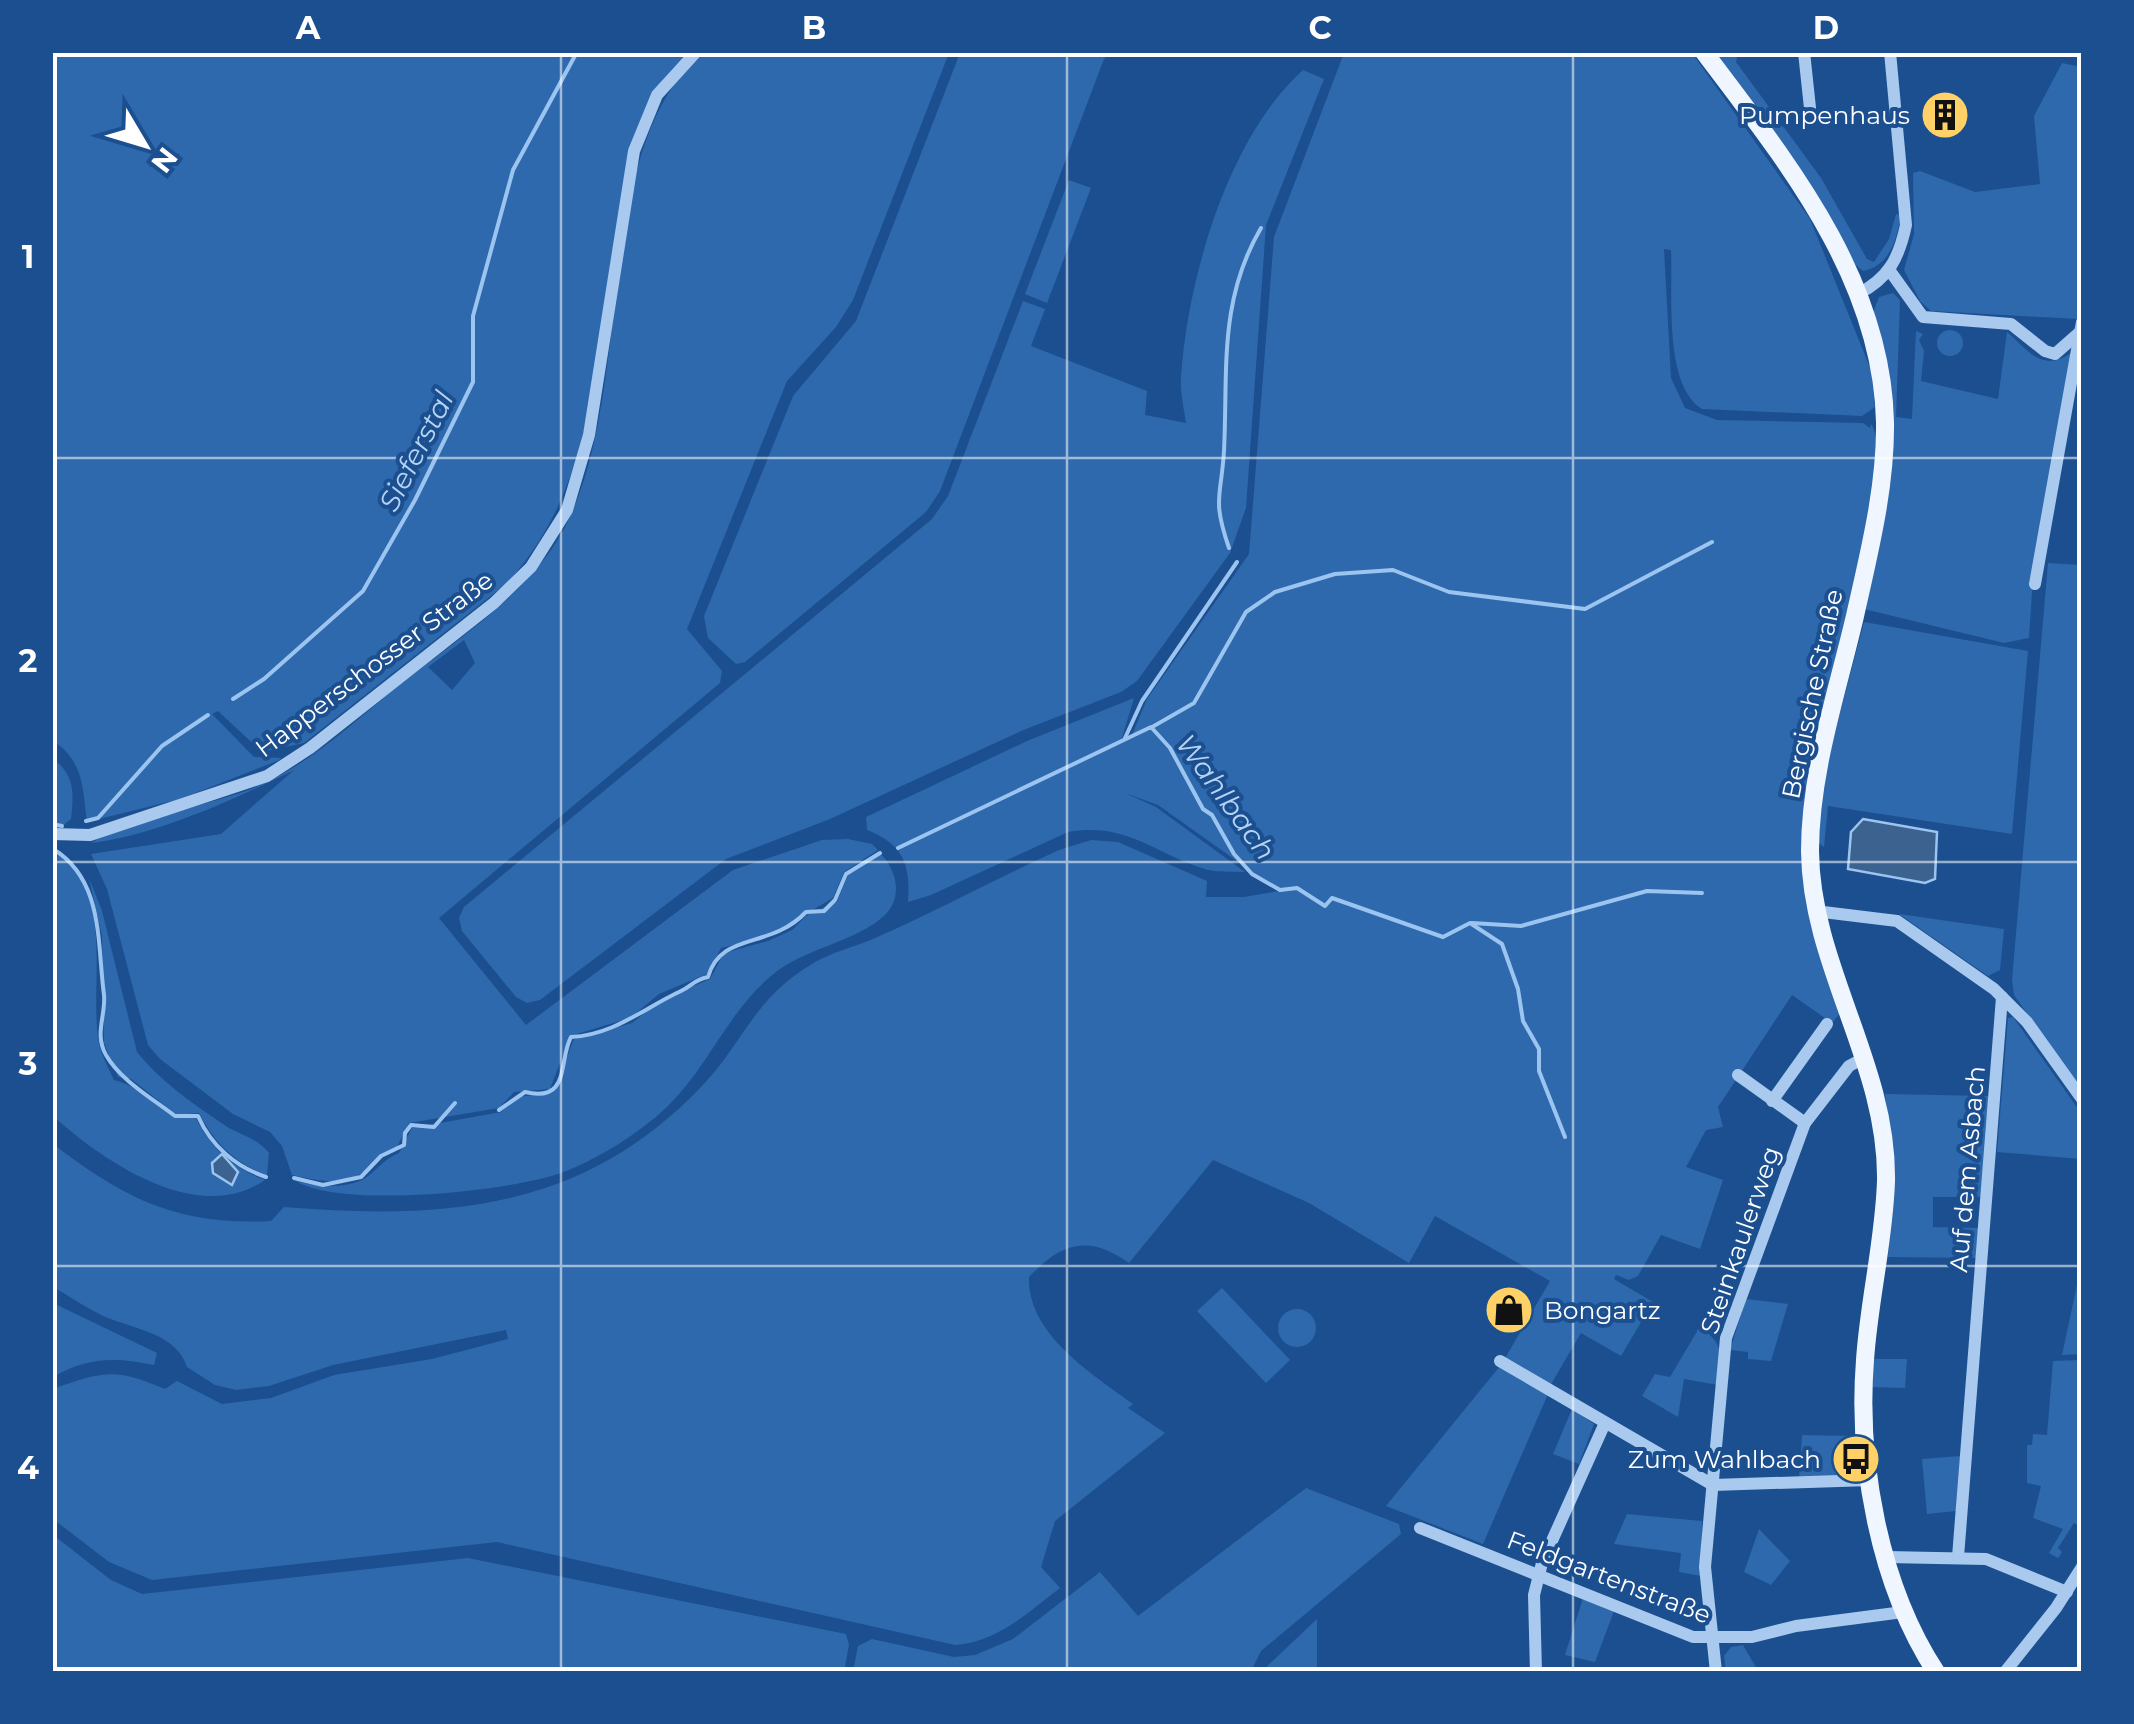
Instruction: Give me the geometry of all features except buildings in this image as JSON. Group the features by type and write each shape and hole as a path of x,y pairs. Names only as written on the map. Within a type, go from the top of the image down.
{"main road":[{"name":"Bergische Straße","path":"1704,52 1779,152 1829,228 1858,294 1885,419 1874,532 1812,804 1815,911 1832,970 1866,1057 1886,1169 1884,1220 1864,1382 1870,1480 1903,1612 1936,1672"}],"street":[{"name":"Happerschosser Straße","path":"52,834 90,836 268,776 310,748 494,603 531,567 568,510 589,435 634,151 657,95 696,52"},
{"path":"1804,52 1810,108"},
{"path":"1858,294 1890,271 1900,252 1906,225 1890,52"},
{"path":"1890,271 1923,317 2012,324 2045,351 2056,354 2080,331"},
{"path":"2035,584 2082,322"},
{"path":"1815,911 1896,921 2002,997 2027,1022 2082,1099"},
{"name":"Auf dem Asbach","path":"1958,1557 2002,997"},
{"path":"1772,1101 1827,1024"},
{"name":"Steinkaulerweg","path":"1716,1672 1706,1567 1726,1338 1805,1123 1849,1066 1866,1057"},
{"name":"Steinkaulerweg","path":"1738,1075 1805,1123"},
{"path":"1500,1362 1713,1485 1870,1480"},
{"path":"1536,1672 1534,1595 1538,1576 1605,1423"},
{"name":"Feldgartenstraße","path":"1420,1528 1693,1638 1713,1640 1903,1612"},
{"path":"1888,1557 1993,1561 2067,1592"},
{"path":"2005,1672 2082,1567"}],"shaded area":[{"path":"706,52 949,53 853,300 836,327 787,381 687,629 722,671 720,683 439,918 526,1025 733,870 822,840 848,839 872,844 878,850 844,872 833,898 766,937 721,948 707,974 659,994 630,1018 570,1036 550,1089 514,1092 499,1108 409,1123 396,1149 347,1180 292,1175 282,1146 270,1132 233,1114 160,1059 148,1045 107,889 91,854 221,834 294,770 221,804 169,824 91,843 128,826 256,787 294,767 479,623 518,589 551,550 579,495 597,430 627,215 643,150 668,94","holes":["464,640 475,663 452,690 428,667"]},
{"path":"52,53 688,53 657,90 637,132 621,201 588,415 559,505 536,546 506,584 304,743 262,752 218,711 212,714 254,757 282,758 180,799 87,822 76,767 52,740"},
{"path":"960,53 1110,53 1104,59 940,491 926,512 745,662 736,664 708,638 704,616 793,396 856,321"},
{"path":"1344,53 1692,53 1810,219 1871,370 1875,407 1862,416 1702,409 1681,380 1676,359 1671,250 1664,249 1671,378 1685,408 1717,420 1863,423 1870,428 1871,424 1877,448 1865,538 1810,782 1810,899 1820,955 1840,1013 1832,1023 1792,995 1718,1107 1723,1127 1706,1130 1686,1167 1723,1180 1700,1249 1661,1235 1638,1276 1629,1280 1616,1275 1614,1279 1653,1302 1621,1356 1581,1333 1550,1386 1504,1360 1550,1281 1435,1216 1409,1263 1309,1203 1213,1160 1129,1263 1101,1248 1076,1246 1052,1256 1029,1277 1031,1298 1050,1334 1082,1366 1133,1404 1128,1408 1165,1433 1055,1521 1041,1567 1060,1588 1011,1625 971,1643 955,1645 497,1542 152,1580 109,1562 53,1519 55,1388 99,1375 121,1375 165,1389 177,1381 222,1404 271,1398 334,1375 432,1359 508,1339 506,1330 333,1365 269,1386 236,1390 215,1385 187,1367 181,1355 163,1339 101,1315 53,1287 52,1143 129,1194 208,1219 271,1221 284,1207 401,1211 509,1198 560,1183 609,1159 657,1128 716,1070 762,1006 812,964 898,928 1059,850 1091,840 1118,842 1207,881 1206,897 1244,897 1279,891 1158,805 1125,793 1156,807 1245,872 1205,869 1124,835 1089,830 1068,832 908,902 908,877 902,857 889,842 867,830 866,817 1027,741 1134,698 1122,738 1131,739 1196,704 1206,685 1192,702 1132,735 1147,699 1249,554 1274,237"},
{"path":"1712,53 1738,53 1736,62 1821,178 1867,259 1874,262 1889,239 1896,214 1901,215 1894,242 1880,264 1863,271 1854,264"},
{"path":"2062,63 2081,67 2082,293 2077,319 1931,311 1920,301 1904,270 1914,234 1913,173 1920,171 1975,192 2040,184 2034,116"},
{"path":"1303,70 1324,79 1266,225 1246,508 1230,553 1137,681 1121,692 1021,731 830,819 726,859 540,1000 527,1003 516,997 462,931 459,918 464,907 932,519 948,496 1023,301 1045,309 1031,346 1147,391 1145,415 1186,423 1181,383 1185,339 1202,255 1216,212 1253,133 1276,98"},
{"path":"1069,180 1091,188 1047,303 1025,294"},
{"path":"1893,293 1900,300 1896,417 1912,419 1916,331 1923,334 1919,340 1924,351 1921,381 1998,399 2007,332 2044,360 2061,359 2071,353 2034,562 2029,638 2004,643 1864,609 1883,513 1873,313 1879,297"},
{"path":"1950,330 1959,334 1963,343 1959,352 1950,356 1941,352 1937,343 1941,334"},
{"path":"2048,563 2081,565 2081,1091 2014,995 2012,980"},
{"path":"1864,622 2028,651 2012,834 1828,806 1824,847 1816,841 1822,781"},
{"path":"52,758 69,778 72,793 71,819 60,828 53,827"},
{"path":"1863,819 1937,832 1935,879 1925,883 1848,869 1851,832"},
{"path":"52,851 73,867 86,888 93,912 99,1044 114,1080 136,1089 172,1114 196,1118 224,1156 265,1180 239,1192 211,1196 183,1192 126,1169 53,1116"},
{"path":"881,854 896,884 894,900 885,915 860,932 798,958 771,976 742,1006 682,1091 616,1146 558,1174 465,1191 349,1194 296,1181 328,1186 360,1181 399,1153 412,1128 501,1112 516,1097 553,1093 574,1039 632,1023 662,999 710,979 724,953 792,930 808,914 837,902 848,875"},
{"path":"89,878 102,911 137,1052 188,1100 264,1148 269,1153 267,1175 227,1151 199,1113 177,1115 131,1079 118,1077 104,1043 102,936"},
{"path":"1899,914 2004,929 2000,970 1988,976"},
{"path":"2013,1017 2081,1113 2081,1159 1997,1152 2008,1018"},
{"path":"1885,1094 1990,1096 1982,1197 1933,1197 1933,1227 1979,1228 1977,1258 1888,1257 1894,1165"},
{"path":"222,1154 238,1172 232,1185 213,1173 212,1163"},
{"path":"2081,1266 2081,1354 2062,1355"},
{"path":"1222,1288 1290,1360 1266,1383 1197,1311"},
{"path":"1746,1299 1788,1304 1771,1361 1748,1359 1748,1352 1730,1350"},
{"path":"53,1303 157,1353 154,1365 102,1360 53,1377"},
{"path":"1297,1309 1311,1314 1316,1328 1311,1342 1297,1347 1283,1342 1278,1328 1283,1314"},
{"path":"1699,1328 1717,1345 1718,1385 1684,1379 1678,1417 1642,1396 1655,1374 1670,1377"},
{"path":"1873,1359 1907,1359 1905,1388 1871,1387"},
{"path":"2081,1360 2081,1527 2074,1523 2058,1548 2062,1552 2058,1558 2049,1553 2063,1529 2033,1518 2041,1486 2027,1483 2027,1445 2032,1445 2033,1434 2047,1435 2053,1361"},
{"path":"1500,1366 1548,1394 1483,1544 1386,1506"},
{"path":"1572,1409 1594,1424 1579,1464 1553,1454"},
{"path":"1802,1435 1853,1436 1857,1477 1799,1479"},
{"path":"1960,1456 1956,1511 1927,1514 1922,1459"},
{"path":"1306,1488 1399,1524 1401,1534 1261,1651 1251,1671 853,1671 858,1646 872,1639 954,1657 975,1655 1013,1639 1100,1572 1138,1616"},
{"path":"1627,1514 1702,1521 1701,1576 1679,1572 1681,1553 1614,1544"},
{"path":"1759,1529 1790,1561 1771,1585 1744,1572"},
{"path":"52,1534 111,1580 142,1594 468,1558 846,1634 849,1645 844,1672 53,1671"},
{"path":"1583,1598 1614,1611 1595,1662 1565,1655"},
{"path":"1317,1619 1317,1671 1262,1671"},
{"path":"1743,1645 1758,1671 1726,1671 1724,1656 1731,1647"}],"waterway":[{"name":"Sieferstal","path":"233,699 264,679 363,591 415,500 473,382 473,316 513,170 577,52"},
{"path":"1229,548 1219,499 1228,337 1238,283 1261,228"},
{"path":"1152,727 1194,703 1246,612 1275,592 1335,574 1393,570 1449,592 1585,609 1712,542"},
{"path":"1125,738 1142,701 1237,562"},
{"name":"Sieferstal","path":"86,821 98,818 162,746 208,715"},
{"name":"Wahlbach","path":"898,848 1151,727 1170,748 1203,809 1212,815 1234,854 1252,874 1280,890 1297,888 1325,906 1332,898 1443,937 1470,923 1502,944 1518,989 1523,1021 1539,1049 1539,1071 1565,1137"},
{"name":"Sieferstal","path":"52,824 62,826"},
{"name":"Wahlbach","path":"53,849 82,878 95,914 104,995 101,1040 106,1055 120,1073 175,1116 198,1116 226,1154 266,1177"},
{"name":"Wahlbach","path":"499,1110 525,1092 540,1094 556,1086 571,1037 628,1020 708,977 714,963 735,946 777,932 806,912 824,911 835,900 846,874 880,853"},
{"path":"1472,923 1521,926 1647,891 1702,893"},
{"name":"Wahlbach","path":"294,1178 323,1185 361,1177 381,1156 404,1145 405,1133 411,1125 434,1127 455,1103"}],"place":[{"name":"Pumpenhaus","path":"1945,115"},
{"name":"Bongartz","path":"1509,1310"},
{"name":"Zum Wahlbach","path":"1856,1459"}]}
